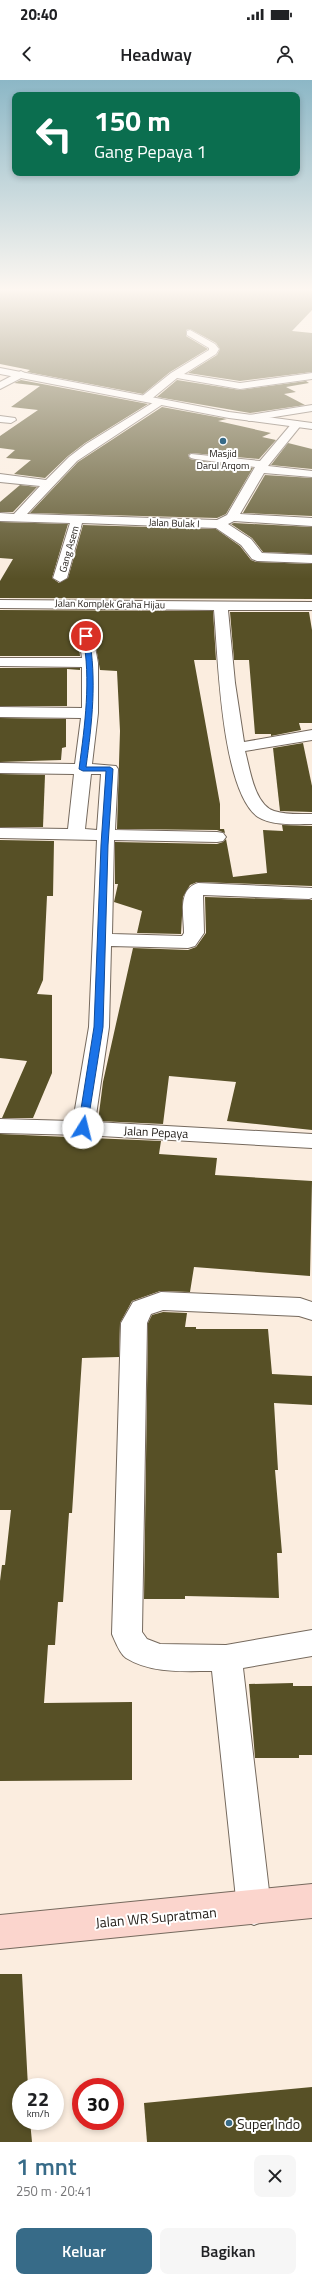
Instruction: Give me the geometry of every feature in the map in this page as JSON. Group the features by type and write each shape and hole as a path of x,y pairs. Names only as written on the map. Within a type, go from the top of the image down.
{"main road":[{"name":"Jalan WR Supratman","path":"0,1932 254,1908 312,1901"}],"street":[{"path":"82,386 249,418 312,426"},
{"path":"145,399 161,386"},
{"path":"17,518 73,459 90,446 159,402"},
{"path":"249,418 312,408"},
{"path":"0,419 11,420"},
{"path":"297,424 262,467 232,517 287,522 312,522"},
{"path":"194,456 312,474"},
{"path":"0,478 50,484"},
{"name":"Jalan Bulak I","path":"0,517 219,524 232,517"},
{"name":"Gang Asem","path":"60,578 77,520"},
{"path":"219,524 246,542 257,556 262,558 312,559"},
{"name":"Jalan Komplek Graha Hijau","path":"0,604 312,606"},
{"path":"221,605 235,748 252,800 263,813 290,819 312,819"},
{"path":"76,834 90,713 91,662 86,636"},
{"path":"0,662 91,662"},
{"path":"0,712 90,713"},
{"path":"235,748 312,735"},
{"path":"0,768 110,769 99,1027 83,1128"},
{"path":"0,833 217,837"},
{"path":"103,940 188,942 194,933 193,895 198,889 309,893"},
{"name":"Jalan Pepaya","path":"0,1126 83,1128 312,1141"},
{"path":"312,1311 300,1307 161,1301 142,1308 134,1324 127,1634 136,1648 160,1657 226,1658 312,1643"},
{"path":"226,1658 254,1908"}],"building":[{"path":"40,386 54,386 148,404 85,443 68,456 45,478 14,474 31,460 6,458 15,450 0,448 0,436 38,410 11,407"},
{"path":"102,386 153,386 143,394"},
{"path":"170,386 216,386 240,390 268,386 290,386 286,387 296,392 284,394 305,405 250,413 157,397"},
{"path":"162,407 227,419 218,421 271,433 262,437 276,440 259,459 191,453 188,455 190,459 195,460 253,468 226,514 217,518 30,513 78,462"},
{"path":"288,443 312,449 312,469 271,465"},
{"path":"265,475 312,478 312,516 243,513"},
{"path":"20,485 37,487 13,512 0,512 0,502"},
{"path":"0,522 68,524 52,578 59,583 68,578 83,525 216,529 240,546 251,560 256,562 312,564 312,599 0,598 0,581 13,559 0,558"},
{"path":"231,524 312,527 312,554 263,552 252,538"},
{"path":"0,610 213,611 216,660 194,660 220,804 220,829 224,829 225,833 217,830 117,829 120,731 117,671 100,670 94,636 87,631 78,635 80,656 0,656"},
{"path":"230,612 309,612 312,630 312,723 299,723 301,730 271,736 271,734 255,734 249,660 234,660"},
{"path":"0,668 80,668 80,670 67,669 67,706 0,706"},
{"path":"0,718 66,719 66,747 62,748 61,760 0,762"},
{"path":"303,743 312,786 312,812 280,811 273,748"},
{"path":"0,774 45,775 43,827 0,827"},
{"path":"282,825 312,826 312,886 197,882 190,885 183,897 181,934 137,933 142,911 114,902 118,884 115,884 115,842 217,844 226,839 233,877 267,873 263,830 283,831"},
{"path":"0,840 54,841 53,896 47,896 43,980 37,994 52,995 52,1073 33,1118 2,1118 27,1061 0,1058"},
{"path":"205,897 312,900 312,1130 227,1121 236,1082 169,1076 163,1124 98,1121 103,1082 133,948 188,950 196,947 206,933"},
{"path":"0,1134 161,1141 159,1154 217,1158 215,1175 312,1181 310,1276 194,1267 190,1292 160,1291 132,1301 120,1323 119,1357 82,1358 72,1513 69,1513 63,1602 58,1602 55,1645 48,1645 44,1703 132,1702 132,1780 0,1781 0,1581 2,1565 5,1565 11,1510 0,1510"},
{"path":"163,1312 187,1313 185,1327 196,1327 196,1329 268,1329 272,1374 312,1376 312,1405 274,1403 278,1470 275,1470 282,1553 277,1553 279,1598 185,1596 185,1599 144,1599 148,1323 152,1315"},
{"path":"293,1683 293,1686 312,1686 312,1755 299,1755 299,1758 255,1758 249,1684"},
{"path":"0,1974 22,1974 28,2078 12,2078 12,2130 31,2130 32,2142 0,2142"},
{"name":"Super Indo","path":"312,2087 312,2142 147,2142 144,2103"}],"place":[{"name":"Masjid Darul Arqom","path":"223,441"},
{"name":"Super Indo","path":"229,2123"}],"route":[{"path":"83,1128 99,1027 105,845 110,769 83,769 90,713 91,662 86,636"}]}
